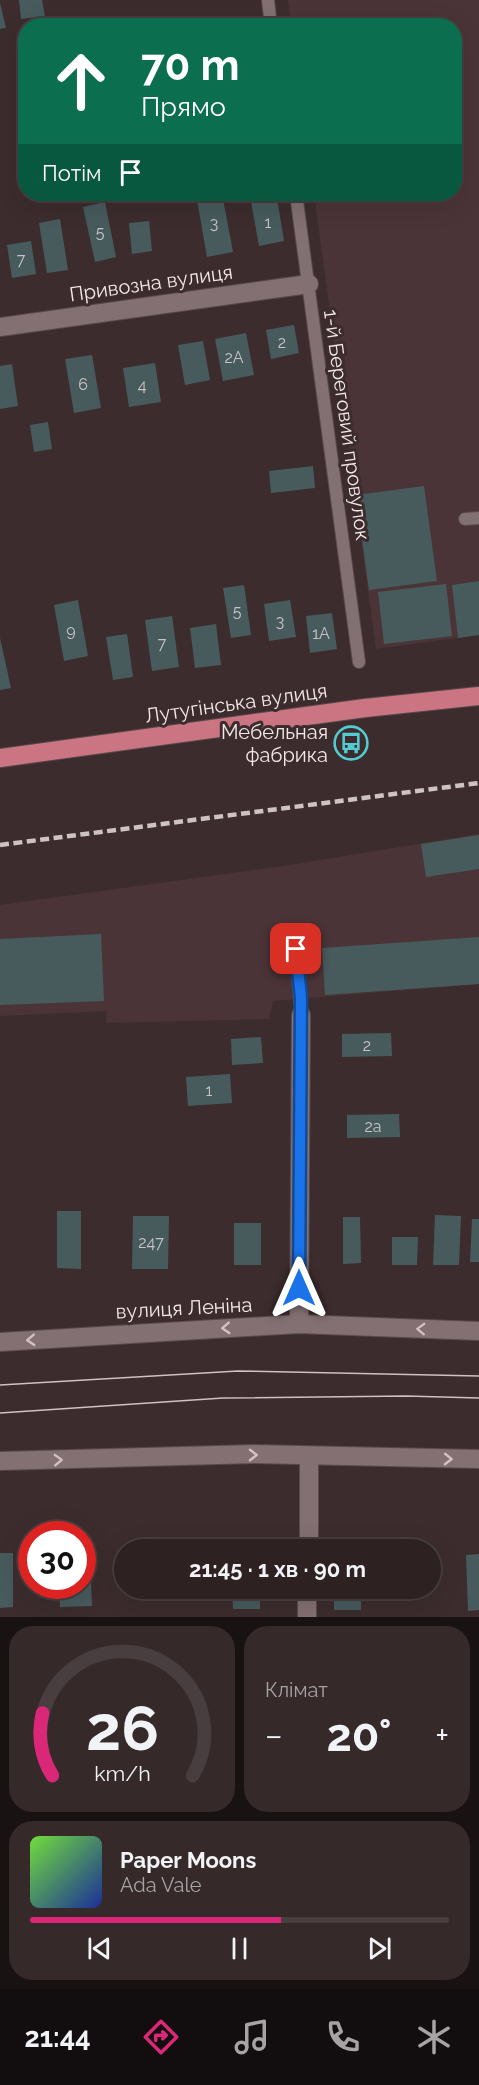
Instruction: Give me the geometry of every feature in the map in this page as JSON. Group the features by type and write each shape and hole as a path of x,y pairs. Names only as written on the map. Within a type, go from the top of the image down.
{"main road":[{"name":"Лутугінська вулиця","path":"0,758 365,708 479,696"}],"street":[{"name":"Привозна вулиця","path":"0,327 309,284"},
{"path":"299,1324 301,1015"},
{"name":"вулиця Леніна","path":"0,1342 299,1324 479,1331"},
{"path":"0,1461 254,1454 479,1459"},
{"path":"309,1456 309,1539"},
{"path":"307,1599 307,1617"}],"lane":[{"path":"268,0 270,18"},
{"name":"1-й Береговий провулок","path":"297,201 359,662"},
{"path":"465,519 479,518"},
{"path":"296,949 301,1015"}],"shaded area":[{"path":"288,0 479,0 479,635 376,649 315,201 462,201 462,18 290,18"},
{"path":"479,834 479,984 273,1001 269,1019 106,1023 107,1011 0,1016 0,905 284,866"}],"building":[{"path":"19,0 42,0 45,16 21,18"},
{"path":"0,3 6,28 0,29"},
{"path":"197,201 223,201 233,252 207,257"},
{"path":"277,201 284,241 259,246 251,202"},
{"path":"105,202 116,257 95,262 83,207"},
{"path":"60,219 68,270 47,273 39,223"},
{"path":"149,221 152,251 132,254 129,223"},
{"path":"31,241 36,274 12,278 7,245"},
{"path":"294,325 299,353 271,359 266,330"},
{"path":"246,333 254,375 223,381 215,339"},
{"path":"203,341 210,380 185,385 178,345"},
{"path":"92,355 101,408 74,413 65,359"},
{"path":"155,363 161,402 129,407 123,368"},
{"path":"12,364 18,406 0,409 0,366"},
{"path":"48,422 52,449 34,452 30,425"},
{"path":"313,466 315,488 271,493 269,471"},
{"path":"424,486 437,581 369,590 356,495"},
{"path":"479,581 479,635 458,638 452,585"},
{"path":"446,584 452,636 384,644 378,592"},
{"path":"244,585 251,635 231,638 223,588"},
{"path":"78,600 88,656 64,661 54,605"},
{"path":"290,600 296,637 269,641 264,604"},
{"path":"332,613 337,649 310,653 306,616"},
{"path":"172,616 179,667 152,671 145,620"},
{"path":"216,624 221,665 195,668 190,628"},
{"path":"127,634 133,677 113,680 106,637"},
{"path":"0,638 11,688 0,690"},
{"path":"479,835 479,869 426,877 421,844"},
{"path":"101,934 104,1001 0,1005 0,939"},
{"path":"479,937 479,984 325,995 322,948"},
{"path":"391,1033 392,1056 342,1057 342,1034"},
{"path":"261,1037 263,1063 232,1065 231,1039"},
{"path":"230,1074 232,1103 188,1106 186,1077"},
{"path":"399,1114 400,1137 347,1138 347,1115"},
{"path":"57,1211 81,1211 81,1269 57,1268"},
{"path":"435,1215 461,1216 459,1265 433,1265"},
{"path":"133,1216 169,1216 168,1269 132,1269"},
{"path":"343,1217 360,1217 361,1263 343,1264"},
{"path":"472,1219 479,1219 479,1262 470,1262"},
{"path":"234,1223 261,1223 261,1265 234,1265"},
{"path":"392,1237 418,1237 417,1265 392,1265"},
{"path":"0,1553 13,1553 13,1607 0,1608"},
{"path":"479,1554 479,1610 468,1611 466,1555"},
{"path":"60,1599 92,1599 92,1606 60,1607"},
{"path":"233,1599 260,1599 260,1609 233,1609"},
{"path":"334,1599 361,1599 361,1610 334,1610"}],"tram line":[{"path":"0,1385 238,1371 479,1376"},
{"path":"0,1413 223,1398 406,1396 479,1398"}],"railway":[{"path":"0,845 479,783"}],"place":[{"name":"Мебельная фабрика","path":"351,743"}],"route":[{"path":"296,949 301,998 299,1288"}]}
